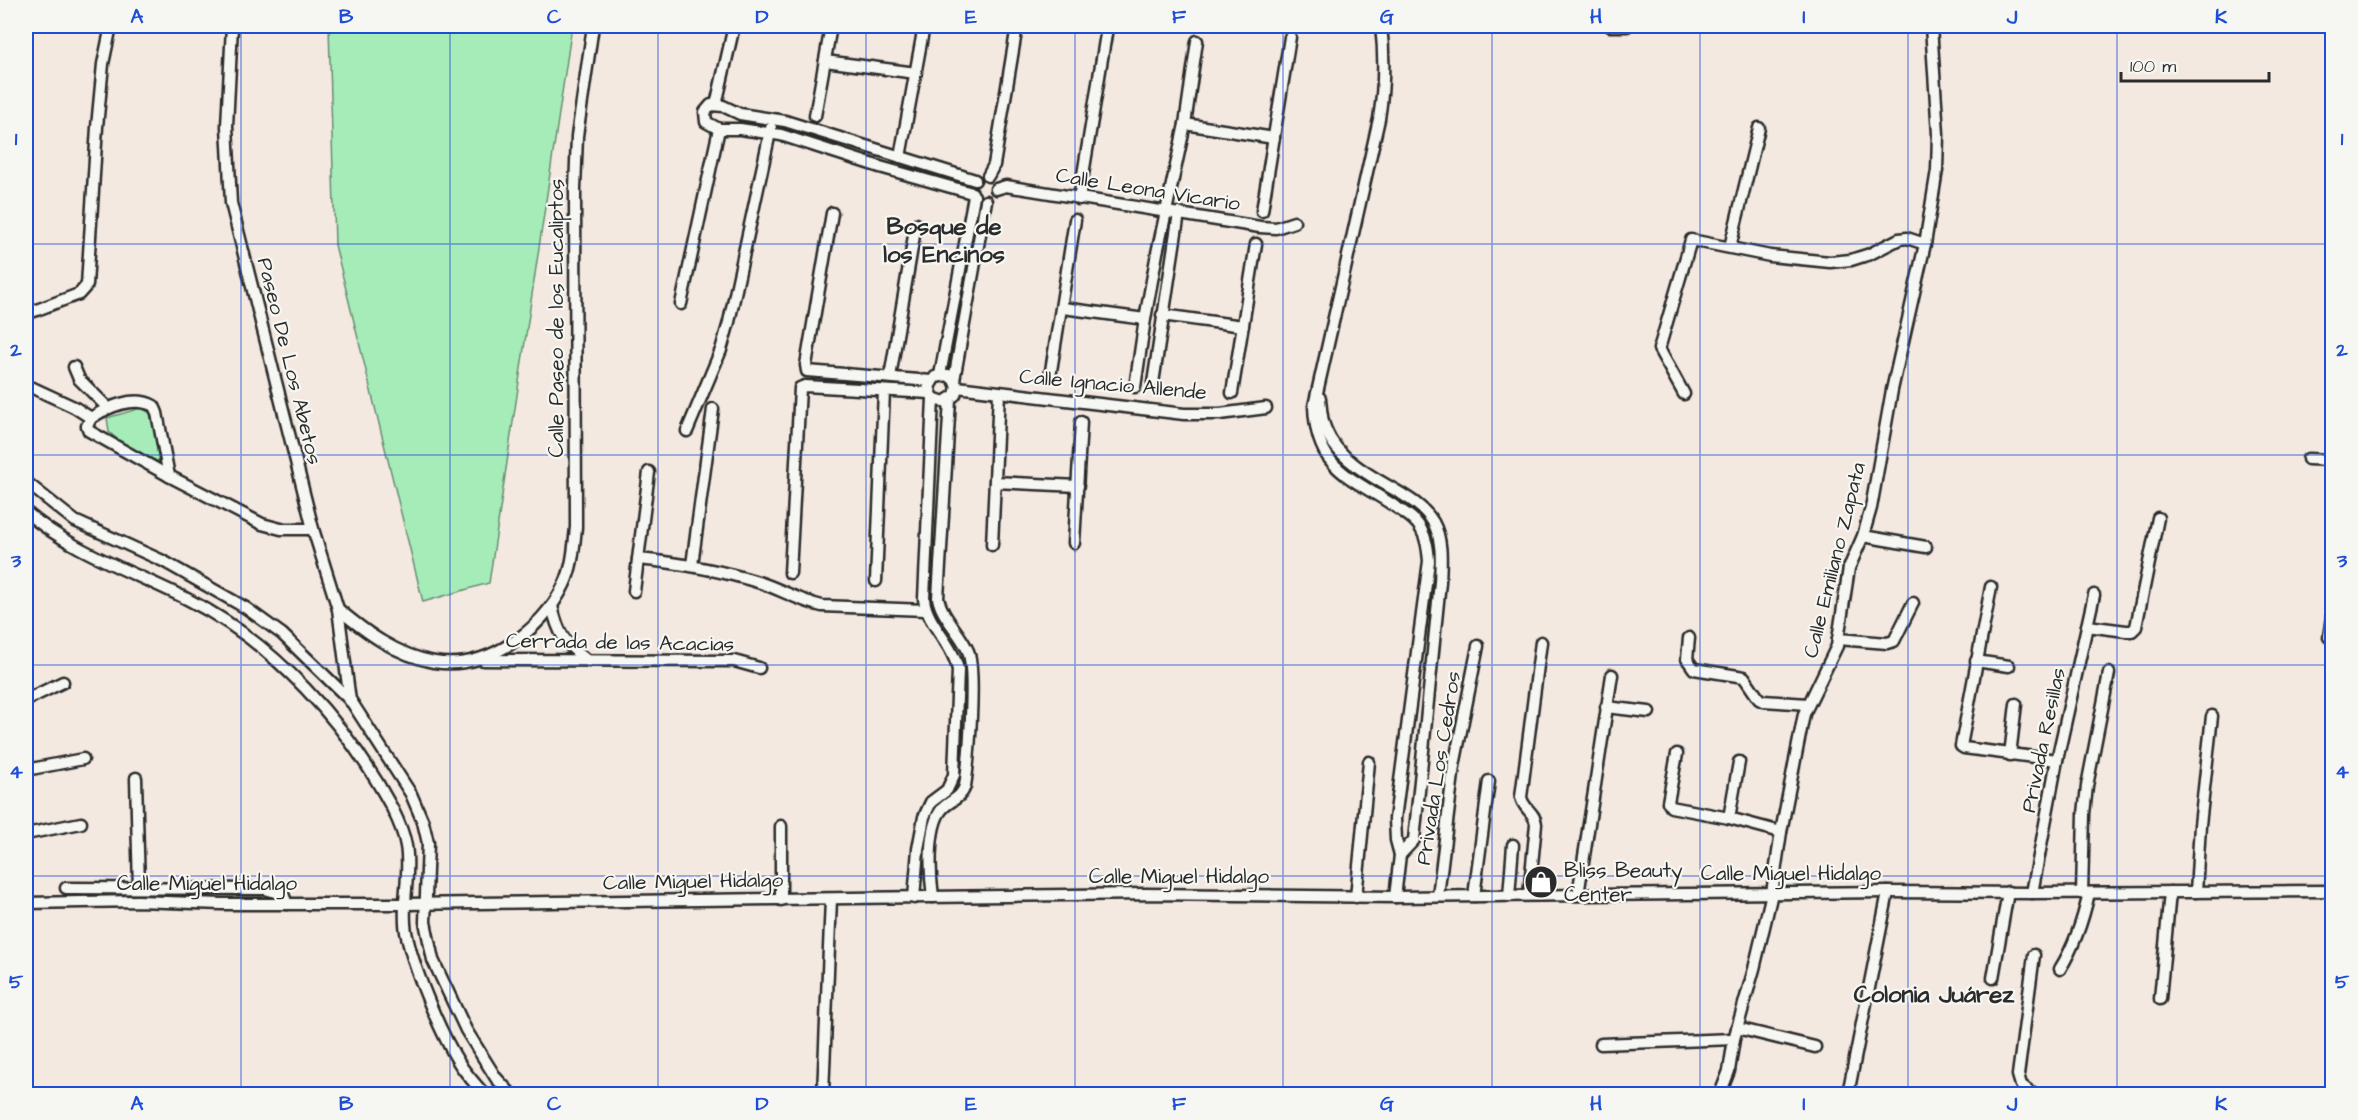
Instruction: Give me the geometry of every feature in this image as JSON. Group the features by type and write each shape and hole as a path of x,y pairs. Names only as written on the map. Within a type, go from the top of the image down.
{"street":[{"path":"26,314 80,294 87,285 97,127 103,64 111,26"},
{"name":"Paseo De Los Abetos","path":"232,26 227,126 231,203 313,529 338,609 351,702"},
{"name":"Calle Paseo de los Eucaliptos","path":"338,609 374,638 417,658 459,663 480,660 514,641 538,623 552,606 564,584 573,558 576,526 575,189 577,136 593,26"},
{"path":"716,105 734,26"},
{"path":"815,116 831,26"},
{"path":"900,157 924,26"},
{"path":"987,176 994,165 1017,26"},
{"path":"1381,26 1385,61 1379,119 1314,406 1314,429 1326,456 1338,469 1412,518"},
{"path":"1610,26 1627,26"},
{"name":"Calle Emiliano Zapata","path":"1720,1095 1729,1071 1736,1034 1772,893 1800,730 1808,704 1830,663 1839,639 1849,568 1863,536 1871,508 1892,390 1925,244 1937,170 1938,134 1931,26"},
{"path":"1079,199 1107,28"},
{"path":"1262,211 1290,37"},
{"path":"1136,387 1145,319 1185,124 1197,41"},
{"path":"825,61 916,73"},
{"path":"914,898 920,834 927,809 937,797 947,790 954,775 958,670 953,652 925,610 932,396 973,194 972,183 981,176 987,176 994,181 996,189 991,198 986,201 977,199 973,194 781,135 719,129 706,122 705,117 708,108 716,105 740,114 773,119 975,180"},
{"path":"687,431 729,322 773,119"},
{"path":"1185,124 1274,138"},
{"path":"1730,247 1759,128"},
{"path":"681,304 719,129"},
{"path":"880,167 885,152"},
{"name":"Calle Leona Vicario","path":"996,189 1006,186 1276,228 1294,222"},
{"path":"790,573 802,387 932,396 944,402 955,395 986,201"},
{"path":"832,213 806,365 807,371 890,377 936,378 948,375 956,384"},
{"path":"1153,382 1179,213"},
{"path":"1050,377 1063,308 1075,219"},
{"path":"890,377 916,224"},
{"path":"1684,394 1659,349 1689,243 1694,239 1770,256 1830,262 1851,260 1870,254 1906,237 1925,244"},
{"path":"1232,393 1256,244"},
{"path":"1063,308 1145,319"},
{"path":"1162,315 1243,326"},
{"path":"74,367 80,379 108,408"},
{"name":"Calle Ignacio Allende","path":"956,384 999,393 1184,414 1220,414 1266,408"},
{"path":"1319,386 1326,430 1336,447 1362,469 1413,500 1434,524 1440,546 1441,561 1414,840 1400,855"},
{"path":"33,388 74,407 91,418"},
{"path":"876,581 884,391"},
{"path":"992,545 999,393"},
{"path":"933,897 931,875 933,836 938,816 963,792 966,777 971,666 968,651 938,598 950,400"},
{"path":"169,476 158,413 154,406 137,401 108,408 91,418 87,426 89,431 169,476 262,524 281,529 313,529"},
{"path":"692,565 713,409"},
{"path":"1074,543 1081,422"},
{"path":"2308,459 2332,459"},
{"path":"634,591 649,472"},
{"path":"26,482 75,521 163,561 246,608 282,634 351,702 411,794 423,822 428,843 426,936 433,960 465,1030 496,1078 511,1095"},
{"path":"995,482 1078,486"},
{"path":"1392,489 1421,529 1427,544 1429,561 1395,819 1396,840 1400,855 1395,897"},
{"path":"26,512 62,539 190,600 228,623 265,652 294,679 349,740 374,777 401,828 406,847 406,931 420,976 461,1066 484,1095"},
{"path":"2087,626 2126,631 2132,631 2136,627 2158,518"},
{"path":"62,539 75,521"},
{"path":"1863,536 1926,547"},
{"path":"638,559 692,565 763,584 806,603 822,606 925,610"},
{"path":"1991,587 1961,746 2010,755 2057,760"},
{"name":"Privada Resillas","path":"2032,893 2057,760 2094,595"},
{"path":"1839,639 1887,643 1894,641 1913,603"},
{"path":"552,606 556,625 563,638 572,649 588,661"},
{"path":"2329,637 2332,616"},
{"path":"945,639 957,632"},
{"path":"1689,638 1687,659 1694,669 1744,677 1759,699 1763,701 1808,704"},
{"path":"1529,895 1536,824 1535,817 1523,805 1521,796 1541,642"},
{"name":"Privada Los Cedros","path":"1438,896 1454,766 1478,646"},
{"name":"Cerrada de las Acacias","path":"480,660 734,661 759,668"},
{"path":"1976,661 2009,666"},
{"path":"2060,969 2080,929 2085,893 2084,824 2087,786 2109,673"},
{"path":"1578,895 1612,675"},
{"path":"26,700 63,682"},
{"path":"2010,755 2016,704"},
{"path":"1606,706 1649,712"},
{"path":"2196,892 2200,825 2212,716"},
{"path":"1677,754 1668,802 1670,806 1781,832"},
{"path":"26,770 83,759"},
{"path":"1356,897 1369,762"},
{"path":"1729,818 1739,762"},
{"path":"136,778 140,888"},
{"path":"1474,896 1489,781"},
{"path":"26,834 81,823"},
{"path":"781,826 781,900"},
{"path":"920,834 933,836"},
{"path":"406,847 428,843"},
{"path":"1509,896 1513,844"},
{"path":"916,875 931,875"},
{"path":"66,888 265,889 283,894 287,904"},
{"name":"Calle Miguel Hidalgo","path":"26,903 138,901 405,904 1146,894 1395,897 1888,892 2332,891"},
{"path":"1848,1095 1888,892"},
{"path":"1993,978 2008,892"},
{"path":"2160,999 2170,892"},
{"path":"823,1095 831,899"},
{"path":"2033,1095 2021,1085 2018,1075 2034,956"},
{"path":"1602,1044 1736,1034 1815,1047"}],"green space":[{"path":"329,26 572,26 489,583 423,602 335,245"},
{"path":"141,408 152,414 159,462 126,447 109,432 107,418"}],"place":[{"name":"Bliss Beauty Center","path":"1541,882"}],"district":[{"name":"Bosque de los Encinos","path":"944,240"},
{"name":"Colonia Juárez","path":"1934,994"}]}
